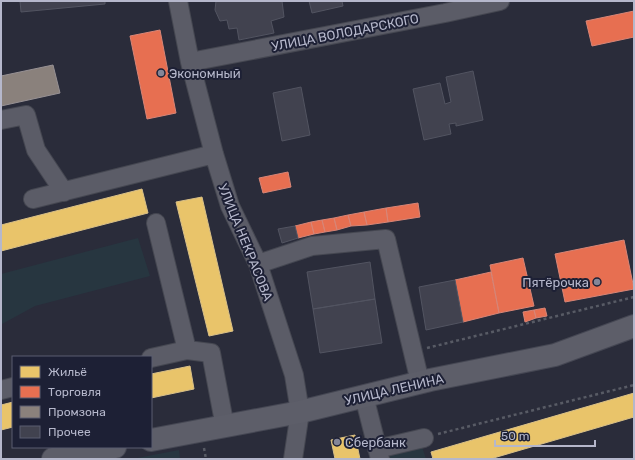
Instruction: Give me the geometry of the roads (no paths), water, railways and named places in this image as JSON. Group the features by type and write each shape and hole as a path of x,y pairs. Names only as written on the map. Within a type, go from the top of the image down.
{"main road":[{"name":"УЛИЦА ЛЕНИНА","path":"152,440 300,412 420,382 555,355 634,326"},
{"path":"58,454 107,448"}],"street":[{"name":"УЛИЦА НЕКРАСОВА","path":"178,1 190,62 214,154 230,206 258,264 294,375 300,412 293,459"},
{"name":"УЛИЦА ВОЛОДАРСКОГО","path":"190,62 500,1"},
{"path":"1,120 26,115 36,150 64,192"},
{"path":"33,199 214,154"},
{"path":"156,223 187,350"},
{"path":"258,264 312,246 386,239 420,382"},
{"path":"152,358 187,350 211,353 225,427"},
{"path":"1,390 12,387"},
{"path":"364,396 378,454 424,438"}],"place":[{"name":"Экономный","path":"161,73"},
{"name":"Пятёрочка","path":"597,282"},
{"name":"Сбербанк","path":"337,442"}]}
